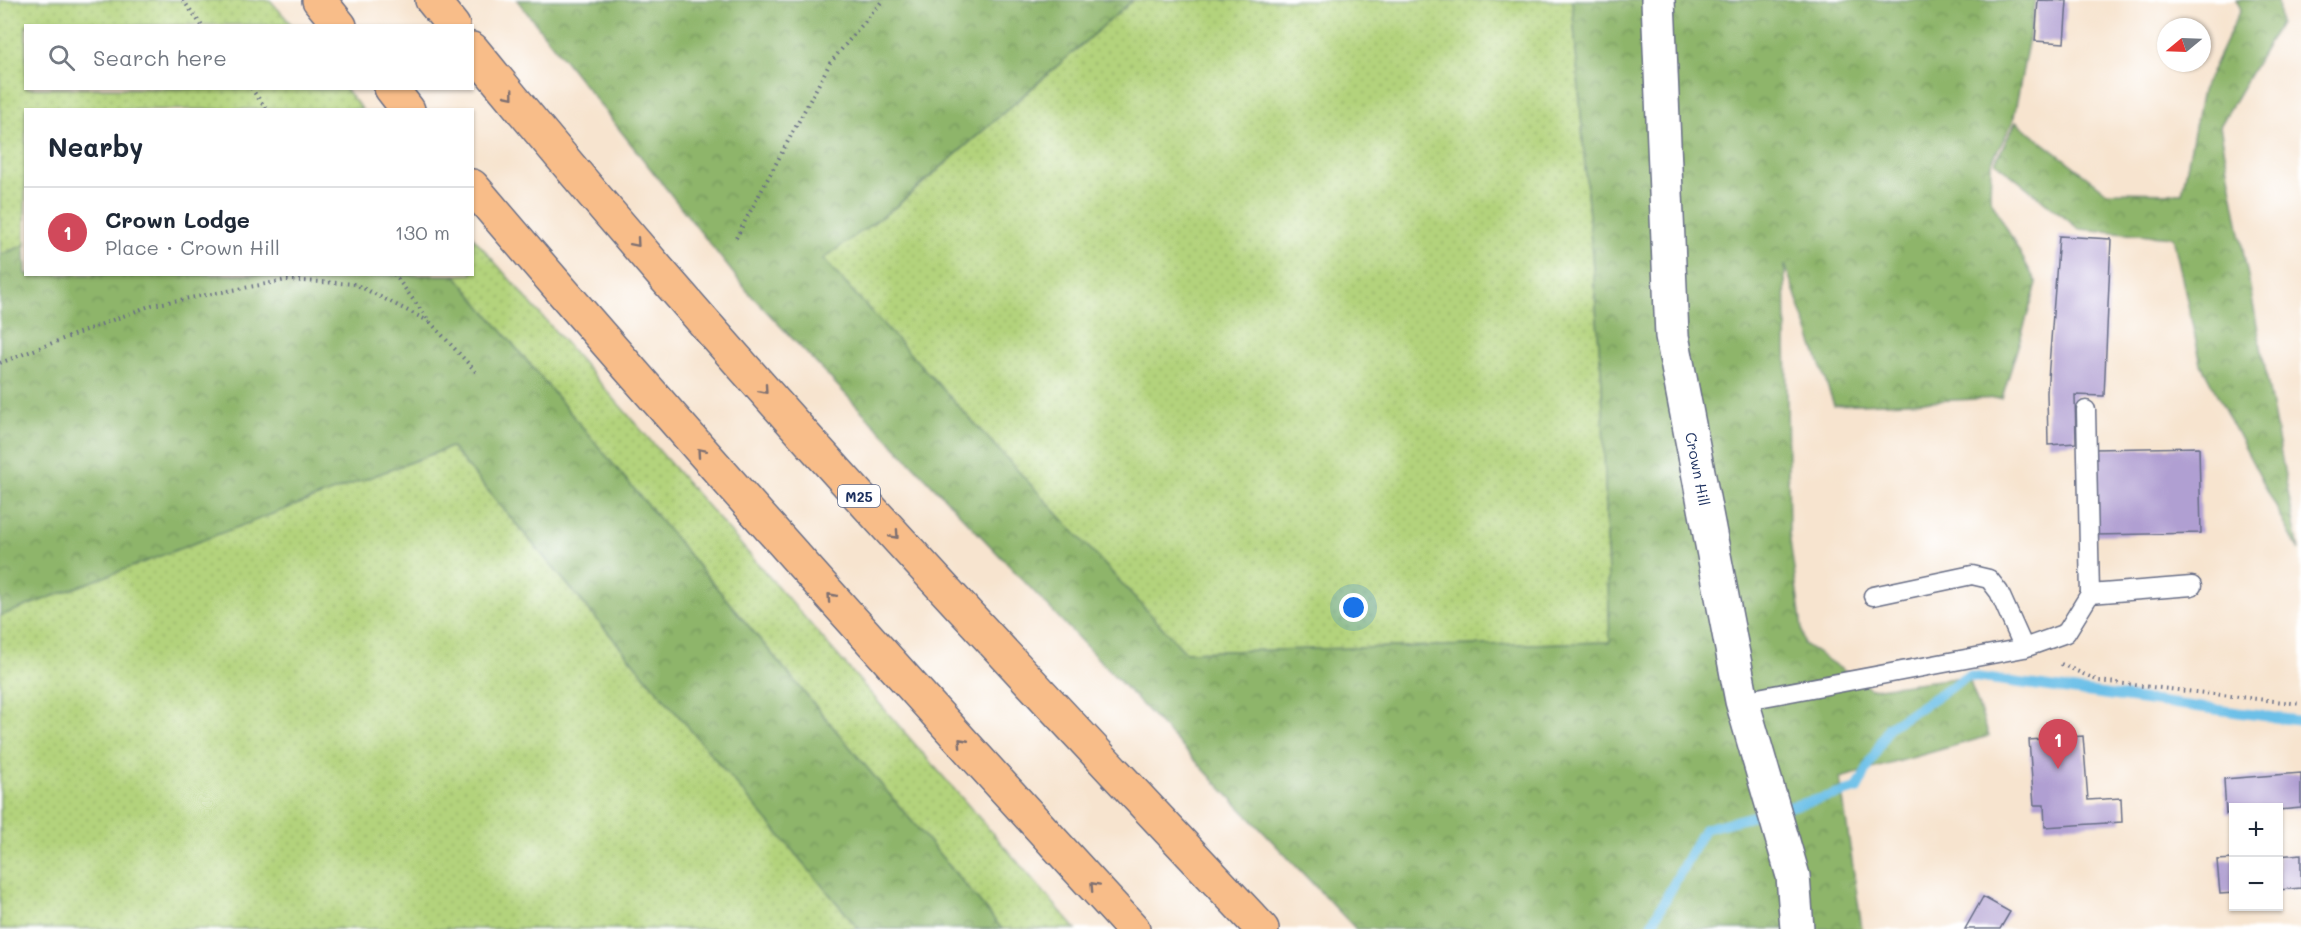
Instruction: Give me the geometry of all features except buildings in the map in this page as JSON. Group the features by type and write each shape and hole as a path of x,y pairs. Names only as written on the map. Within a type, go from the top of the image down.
{"highway":[{"path":"319,0 338,24"},
{"path":"432,0 451,24"},
{"name":"M25","path":"474,52 780,409 1262,929"},
{"path":"393,90 406,108"},
{"path":"474,188 751,508 1133,929"}],"street":[{"name":"Crown Hill","path":"1658,0 1672,336 1742,701 1793,876 1797,929"}],"lane":[{"path":"1742,701 2024,648 2066,633 2090,594 2086,410"},
{"path":"1872,596 1972,575 1989,579 1999,592 2024,648"},
{"path":"2090,594 2192,586"}],"path":[{"path":"183,0 201,24"},
{"path":"736,238 830,63 883,0"},
{"path":"252,90 266,108"},
{"path":"396,276 430,322 478,374"},
{"path":"0,363 152,305 287,280 355,284 430,322"},
{"path":"2024,648 2099,681 2301,704"}],"green space":[{"path":"0,0 270,0 291,24 24,24 24,90 346,90 361,108 24,108 24,245 0,255"},
{"path":"517,0 1133,0 895,207 823,259 1185,652 1610,642 1602,383 1572,0 2036,0 2013,122 1991,163 1990,198 2037,284 2002,398 1834,405 1785,265 1789,533 1804,644 1871,689 1968,676 1989,736 1840,778 1862,929 1356,929 748,292"},
{"path":"1133,0 1572,0 1602,383 1610,642 1185,652 822,259 896,207"},
{"path":"2236,0 2278,0 2280,23 2220,126 2299,551 2201,364 2173,237 2079,229 1995,162 2016,122 2107,192 2182,193 2202,91 2241,9"},
{"path":"474,238 1076,929 1002,929 456,276 474,276"},
{"path":"24,245 24,276 456,276 1002,929 859,929 451,447 0,616 0,255"},
{"path":"451,447 859,929 0,929 0,616"}],"waterway":[{"path":"1649,929 1704,829 1857,789 1889,727 1968,676 2301,721"}],"place":[{"name":"Crown Lodge","path":"2058,769"}]}
